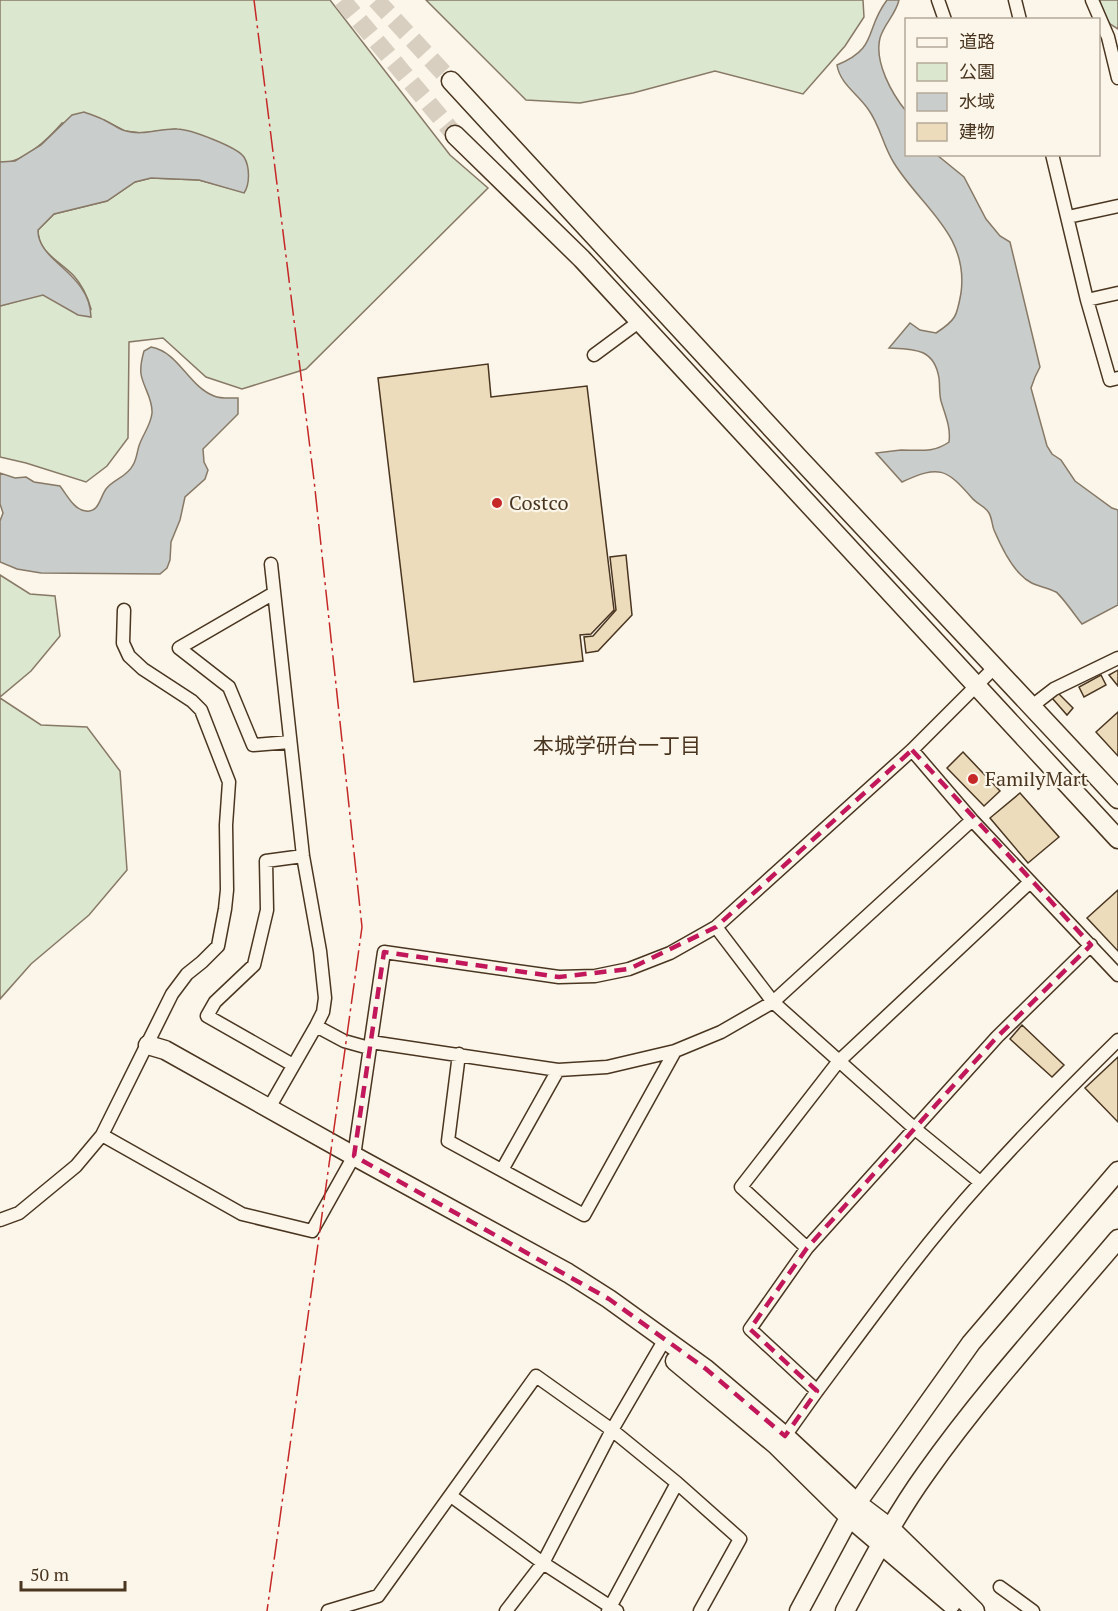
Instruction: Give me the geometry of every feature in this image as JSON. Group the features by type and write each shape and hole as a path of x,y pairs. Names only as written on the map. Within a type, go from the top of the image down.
{"street":[{"path":"938,0 944,18"},
{"path":"1015,0 1020,18"},
{"path":"1092,0 1113,36 1118,78"},
{"path":"451,81 1118,799"},
{"path":"455,135 582,259 1118,839"},
{"path":"1053,156 1087,300 1110,380 1118,378"},
{"path":"1068,217 1118,206"},
{"path":"1087,300 1118,292"},
{"path":"594,355 640,321 657,304"},
{"path":"782,475 799,458"},
{"path":"269,1108 316,1026 323,1012 325,998 320,951 303,856 272,564"},
{"path":"274,593 179,648 229,687 254,745 290,741"},
{"path":"0,1220 19,1213 68,1173 102,1135 172,994 187,974 218,946 227,890 226,825 230,782 201,710 192,701 143,669 129,656 123,643 124,610"},
{"path":"1032,706 1054,689 1118,658"},
{"path":"102,1135 242,1214 312,1231 352,1161 384,952 559,977 595,976 629,969 670,953 716,927 912,750 995,667"},
{"path":"912,750 972,820 1118,975"},
{"path":"316,1026 344,1041 459,1054 558,1070 607,1067 675,1051 721,1032 773,1002 972,820"},
{"path":"293,1065 207,1016 215,1002 254,965 267,910 266,861 303,856"},
{"path":"807,1248 741,1188 838,1062 1030,882"},
{"path":"716,927 773,1002 838,1062 980,1182"},
{"path":"817,1390 750,1329 807,1248 997,1037 1091,945"},
{"path":"785,1436 895,1286 980,1182 1118,1040"},
{"path":"148,1045 165,1050 269,1108 352,1161"},
{"path":"148,1045 160,1059 568,1273 662,1343 776,1445 886,1536 956,1607 975,1611"},
{"path":"459,1054 448,1141 584,1215 675,1051"},
{"path":"502,1170 558,1070"},
{"path":"799,1611 854,1511 971,1343 1118,1171"},
{"path":"845,1611 886,1536 926,1472 994,1386 1118,1239"},
{"path":"506,1611 543,1563 612,1430 662,1343"},
{"path":"662,1343 706,1369 785,1436 854,1511"},
{"path":"328,1611 378,1596 536,1376 612,1430 740,1539 700,1611"},
{"path":"451,1496 543,1563 612,1609 677,1483"},
{"path":"1000,1587 1033,1611"}],"highlighted area":[{"path":"912,750 1091,945 997,1037 807,1248 750,1329 817,1391 785,1436 706,1369 609,1299 354,1156 384,952 559,977 629,969 716,927"}],"green space":[{"path":"0,0 330,0 450,155 488,188 306,369 242,389 206,377 163,338 129,342 128,438 107,466 86,482 0,457 0,306 43,294 56,301 91,309 77,280 46,251 39,238 38,230 54,214 107,201 135,182 151,178 199,180 244,192 176,129 142,133 125,131 104,120 62,123 34,150 17,160 0,162"},
{"path":"426,0 863,0 864,17 845,46 803,94 715,71 633,93 580,103 526,100"},
{"path":"1093,0 1118,0 1118,29 1110,24"},
{"path":"0,575 30,594 55,596 60,636 31,671 0,697"},
{"path":"0,698 41,725 87,727 120,771 127,870 89,915 31,964 0,999"}],"water":[{"path":"887,0 899,0 884,28 879,47 885,77 905,110 905,156 938,156 964,177 986,219 1000,236 1010,242 1040,367 1031,388 1047,446 1052,454 1061,460 1075,481 1118,510 1118,605 1082,624 1056,592 1029,581 1016,570 999,541 989,513 955,480 941,472 934,472 902,482 876,453 932,449 949,442 948,426 940,398 939,378 933,361 922,352 889,348 910,323 920,330 936,333 952,321 960,301 962,272 958,254 941,222 894,163 872,115 845,83 839,72 837,65 850,59 865,45"},
{"path":"84,112 126,131 139,133 171,129 183,130 223,144 244,157 248,170 246,189 244,193 199,180 151,178 135,182 107,201 54,214 38,230 40,241 46,251 82,289 91,317 78,315 43,295 0,306 0,162 15,161 41,145 72,115"},
{"path":"151,347 169,355 205,391 220,398 238,398 238,414 203,449 204,462 208,470 205,479 185,497 180,520 171,542 167,568 160,574 41,573 17,569 0,562 0,521 3,513 0,504 0,473 60,486 78,508 90,511 94,510 109,486 130,469 151,417 152,408 142,379 141,362 144,351"}],"building":[{"name":"Costco","path":"488,364 491,397 587,386 614,610 591,634 580,635 583,661 414,682 378,378"},
{"path":"626,555 632,615 598,651 586,653 584,637 593,636 616,610 610,557"},
{"path":"1118,670 1118,686 1109,675"},
{"path":"1101,675 1106,685 1084,697 1079,687"},
{"path":"1057,692 1073,708 1067,715 1052,698"},
{"path":"1118,712 1118,756 1096,732"},
{"name":"FamilyMart","path":"963,752 1000,791 984,806 947,768"},
{"path":"1020,793 1059,837 1028,863 990,818"},
{"path":"1118,890 1118,951 1087,918"},
{"path":"1022,1025 1064,1065 1052,1077 1010,1039"},
{"path":"1118,1057 1118,1122 1085,1088"}],"tunnel":[{"path":"342,0 455,135"},
{"path":"376,0 451,81"}],"power":[{"path":"254,0 314,480 362,927 267,1611"}],"place":[{"name":"Costco","path":"497,503"},
{"name":"FamilyMart","path":"973,779"}],"district":[{"name":"本城学研台一丁目","path":"617,746"}]}
